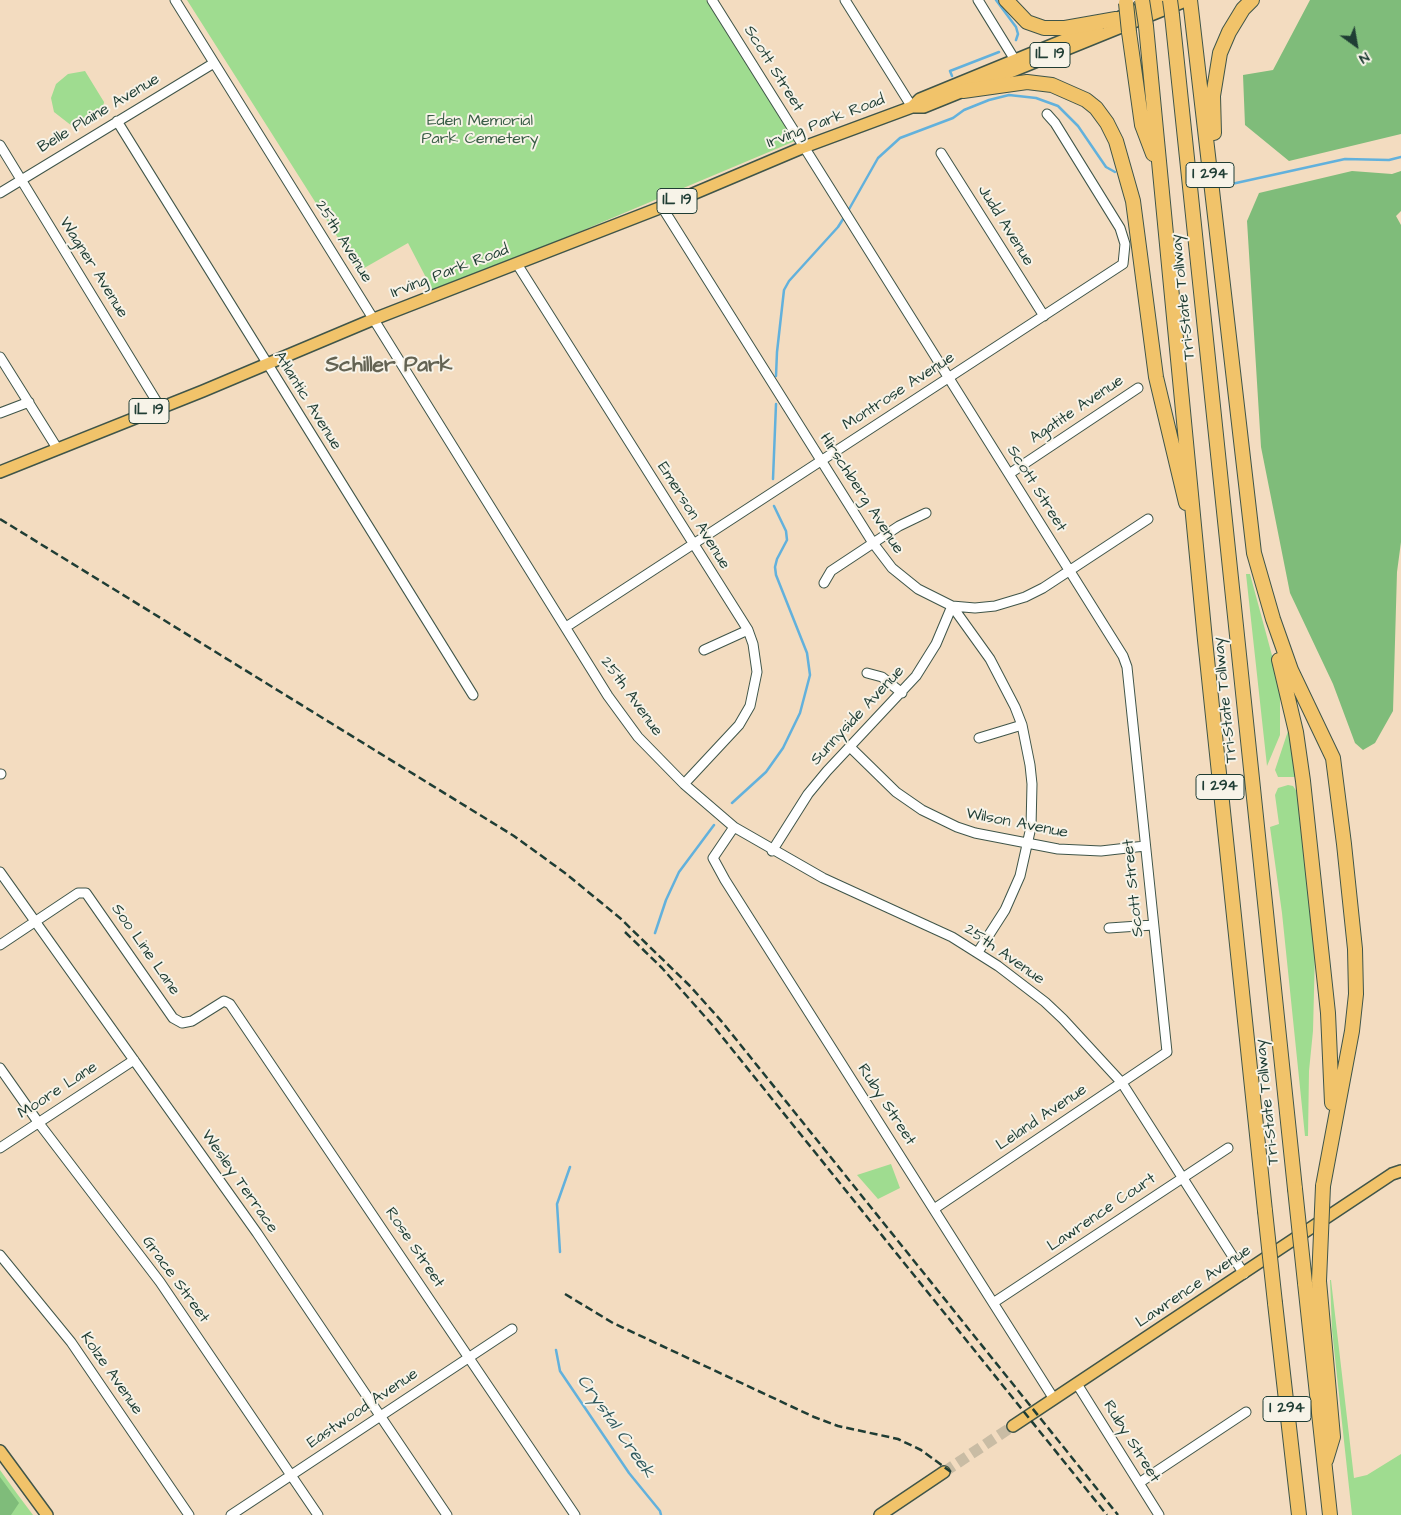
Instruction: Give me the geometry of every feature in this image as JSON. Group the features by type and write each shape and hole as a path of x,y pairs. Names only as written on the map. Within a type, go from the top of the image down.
{"highway":[{"path":"1006,0 1027,22 1044,28 1065,28 1116,19"},
{"name":"Tri-State Tollway","path":"1142,0 1265,1211 1299,1515"},
{"name":"Tri-State Tollway","path":"1170,0 1330,1515"},
{"path":"1226,301 1228,281 1214,135 1214,76 1229,32 1243,9 1252,0"},
{"path":"1125,1 1142,125 1160,171"},
{"name":"I 294","path":"1192,3 1248,511 1258,584 1286,686 1296,732 1303,781 1328,1013 1332,1133"},
{"path":"962,90 1028,82 1052,85 1086,100 1096,108 1108,123 1121,156 1135,209 1156,377 1197,548"},
{"name":"I 294","path":"1257,567 1291,670 1320,727 1334,763 1355,949 1356,994 1352,1031 1323,1186 1319,1281 1333,1437 1324,1468"}],"main road":[{"name":"Irving Park Road","path":"912,107 920,99 1163,0"},
{"name":"Irving Park Road","path":"0,472 267,365 374,319 662,207 804,147 912,107 924,106 1192,3"},
{"name":"Lawrence Avenue","path":"1013,1426 1397,1172 1401,1162"},
{"path":"0,1451 47,1515"},
{"path":"880,1515 944,1472"}],"street":[{"name":"25th Avenue","path":"175,0 608,696 638,737 684,784 734,827 772,851 823,878 946,934 978,952 1022,983 1063,1019 1122,1083 1244,1274"},
{"name":"Scott Street","path":"712,0 1128,667 1166,1052"},
{"path":"845,0 912,107"},
{"path":"978,0 1015,60"},
{"name":"Belle Plaine Avenue","path":"0,193 214,63"},
{"name":"Montrose Avenue","path":"566,627 1123,264 1125,244 1120,228 1055,123 1047,114"},
{"name":"Atlantic Avenue","path":"117,121 473,695"},
{"name":"Wagner Avenue","path":"0,145 160,407"},
{"name":"Judd Avenue","path":"941,153 1044,316"},
{"name":"Hirschberg Avenue","path":"662,207 873,543 892,568 918,589 952,606 1000,674 1022,725 1032,784 1028,844 1020,876 1005,910 978,952"},
{"name":"Emerson Avenue","path":"517,264 748,630 753,644 757,672 750,706 739,725 684,784"},
{"path":"0,357 56,448"},
{"name":"Agatite Avenue","path":"1009,474 1138,388"},
{"path":"0,413 28,402"},
{"path":"824,583 831,570 899,526 926,513"},
{"path":"952,606 975,608 1011,602 1043,588 1148,520"},
{"name":"Sunnyside Avenue","path":"772,851 808,794 902,693 936,644 952,606"},
{"path":"704,650 748,630"},
{"path":"867,673 882,677 902,693"},
{"path":"979,738 1022,725"},
{"name":"Wilson Avenue","path":"850,747 896,792 939,820 975,833 1028,844 1081,851 1145,846"},
{"name":"Ruby Street","path":"734,827 713,858 1054,1399"},
{"name":"Wesley Terrace","path":"0,872 257,1233 447,1515"},
{"name":"Soo Line Lane","path":"35,921 78,893 86,893 174,1018 182,1023 192,1021 224,1001"},
{"path":"0,944 35,921"},
{"path":"1109,928 1153,925"},
{"name":"Rose Street","path":"224,1001 230,1004 575,1515"},
{"name":"Leland Avenue","path":"934,1209 1166,1052"},
{"name":"Moore Lane","path":"0,1148 134,1060"},
{"name":"Grace Street","path":"0,1068 38,1122 160,1282 318,1515"},
{"name":"Lawrence Court","path":"993,1303 1228,1148"},
{"name":"Kolze Avenue","path":"0,1255 71,1342 190,1515"},
{"name":"Eastwood Avenue","path":"231,1515 512,1329"},
{"name":"Ruby Street","path":"1077,1384 1159,1515"},
{"path":"1139,1483 1246,1412"}],"green space":[{"name":"Eden Memorial Park Cemetery","path":"187,0 706,0 795,141 434,293 408,243 359,271"},
{"path":"1310,0 1401,0 1401,134 1289,161 1245,125 1243,75 1273,70"},
{"path":"85,71 104,102 103,108 72,126 54,112 51,98 56,84 68,74"},
{"path":"1352,171 1392,174 1401,171 1401,211 1396,216 1401,225 1401,542 1397,572 1393,711 1375,743 1363,750 1355,743 1333,684 1290,593 1261,447 1247,221 1259,193"},
{"path":"1246,574 1250,574 1277,674 1280,696 1280,735 1267,766"},
{"path":"1289,728 1296,777 1278,777 1275,770"},
{"path":"1288,785 1293,786 1297,792 1315,952 1308,1136 1305,1136 1282,913 1270,827 1279,824 1275,795 1278,788"},
{"path":"891,1164 900,1188 878,1199 857,1175"},
{"path":"1330,1280 1354,1478 1367,1475 1401,1454 1401,1515 1352,1515 1332,1330"},
{"path":"0,1470 18,1495 33,1515 0,1515"},
{"path":"0,1477 19,1503 11,1515 0,1515"}],"waterway":[{"path":"996,0 1016,27 1018,34 1016,40"},
{"path":"952,76 950,71 999,52"},
{"name":"Crystal Creek","path":"848,211 878,158 900,138 953,118 964,110 989,100 1009,95 1036,98 1058,106 1078,126 1106,167 1115,172"},
{"name":"Crystal Creek","path":"1227,185 1345,159 1389,160 1401,157"},
{"name":"Crystal Creek","path":"776,376 784,290 789,281 838,227 845,216"},
{"name":"Crystal Creek","path":"773,479 776,404"},
{"name":"Crystal Creek","path":"732,803 766,772 783,748 800,713 810,675 807,653 776,575 777,559 787,540 786,531 774,506"},
{"name":"Crystal Creek","path":"655,933 666,900 679,872 714,825"},
{"name":"Crystal Creek","path":"560,1252 557,1204 570,1167"},
{"name":"Crystal Creek","path":"556,1350 560,1371 629,1473 660,1511 661,1515"}],"tunnel":[{"path":"944,1472 1013,1426"}],"railway":[{"path":"0,519 514,836 565,873 620,918 690,986 723,1023 1118,1515"},
{"path":"625,932 662,968 715,1028 1107,1515"},
{"path":"565,1294 613,1323 814,1417 838,1426 898,1439 921,1450 951,1472"}],"district":[{"name":"Schiller Park","path":"389,367"}]}
